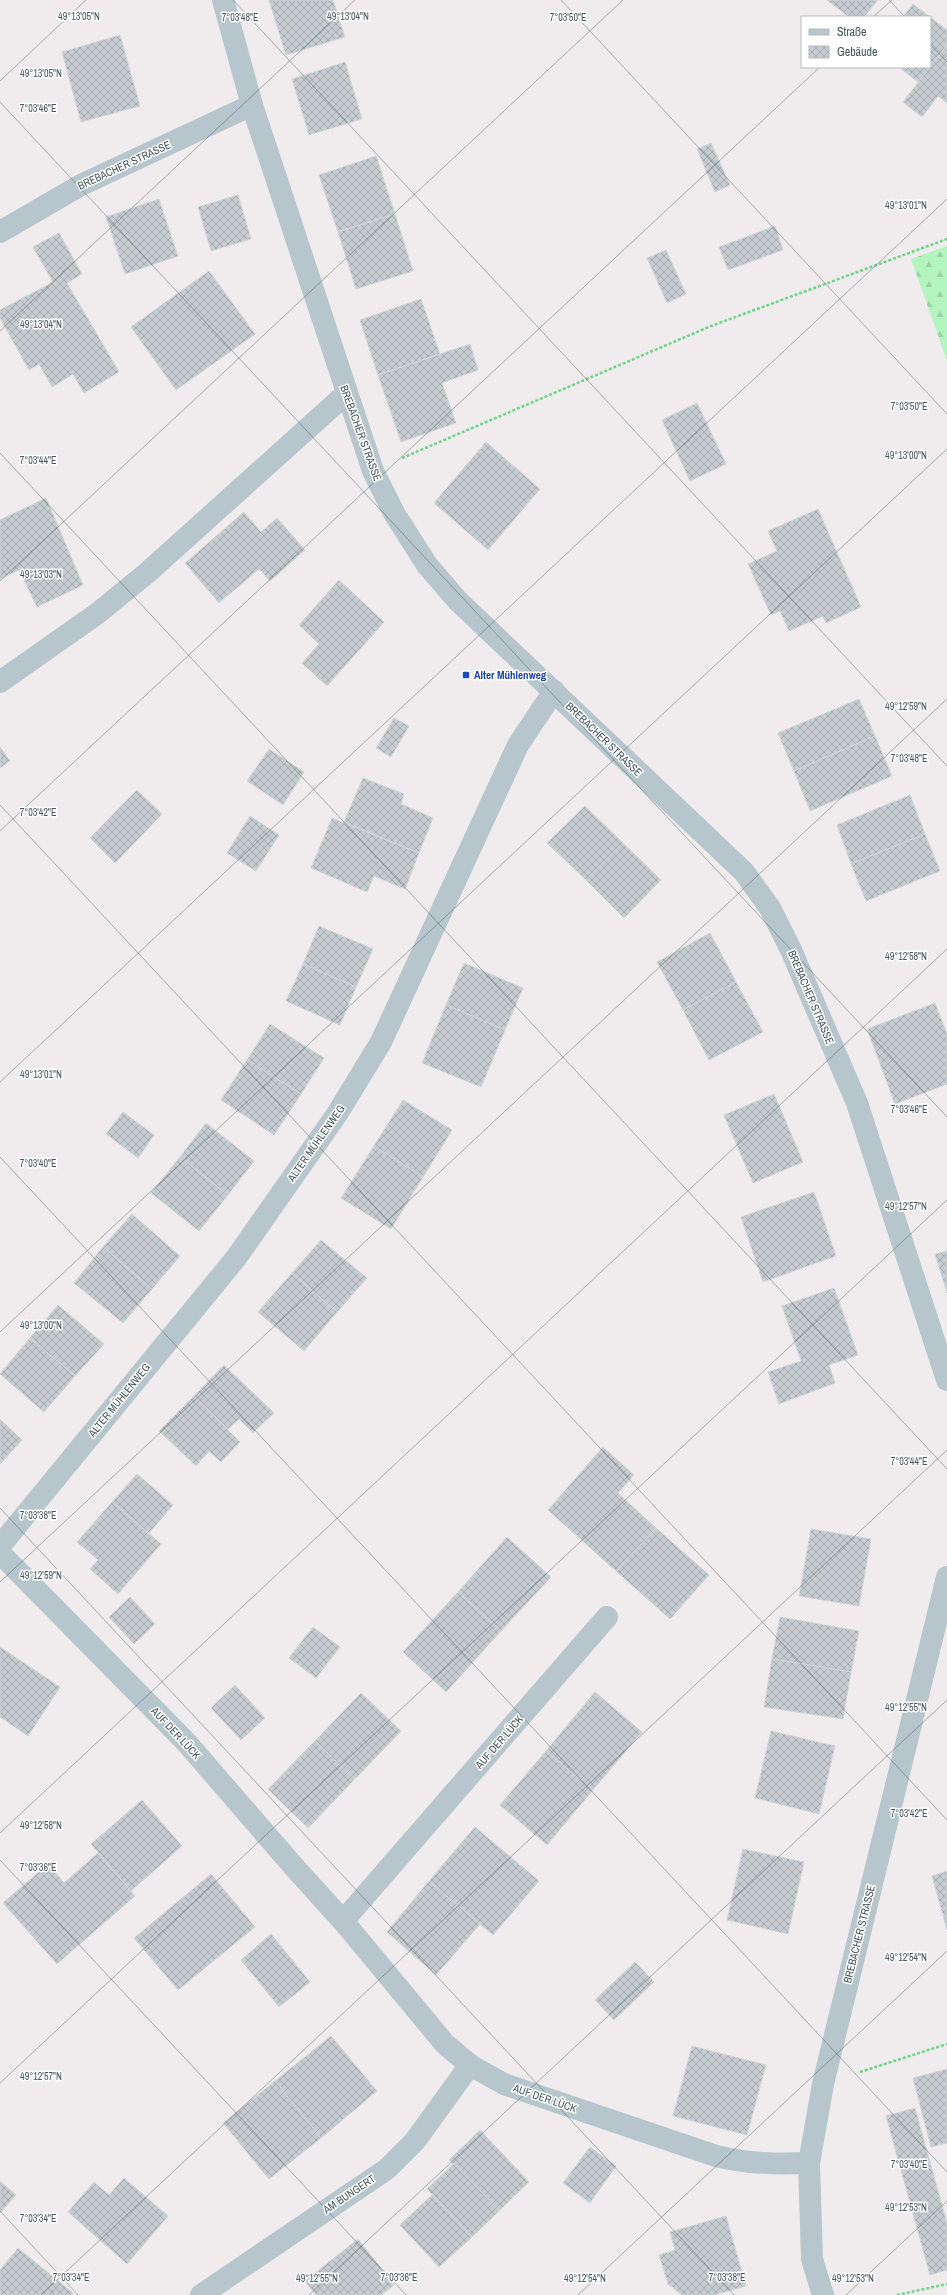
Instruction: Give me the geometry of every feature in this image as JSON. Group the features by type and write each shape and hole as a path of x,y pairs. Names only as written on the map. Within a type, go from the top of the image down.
{"street":[{"name":"BREBACHER STRASSE","path":"223,0 252,105 347,393 373,471 394,513 427,565 458,601 744,872 770,908 791,950 857,1103 947,1380"},
{"name":"BREBACHER STRASSE","path":"0,232 80,185 252,105"},
{"path":"0,682 98,613 147,574 347,393"},
{"name":"ALTER MÜHLENWEG","path":"0,1546 236,1258 337,1114 381,1042 518,745 554,691"},
{"name":"AUF DER LÜCK","path":"0,1553 186,1742 343,1921 445,2044 470,2065 504,2084 716,2156 741,2162 768,2165 809,2163"},
{"name":"BREBACHER STRASSE","path":"823,2295 812,2260 809,2163 823,2084 947,1577"},
{"name":"AUF DER LÜCK","path":"343,1921 607,1617"},
{"name":"AM BUNGERT","path":"201,2295 387,2169 415,2141 470,2065"}],"path":[{"path":"373,471 711,326 947,239"},
{"path":"823,2084 947,2044"},
{"path":"897,2295 947,2284"}],"green space":[{"path":"947,246 947,361 911,259"}],"building":[{"path":"269,0 333,0 345,37 286,55"},
{"path":"827,0 878,0 865,16 848,16"},
{"path":"913,4 929,16 904,16"},
{"path":"931,18 947,30 947,45 931,66"},
{"path":"120,35 140,106 81,122 62,52"},
{"path":"947,45 947,103 938,96 922,117 903,102 929,68 931,68 931,66"},
{"path":"345,62 362,119 309,135 292,79"},
{"path":"900,68 929,68 918,82"},
{"path":"711,143 730,185 715,192 697,149"},
{"path":"376,156 395,214 338,232 319,175"},
{"path":"238,195 251,239 211,251 198,207"},
{"path":"159,199 178,256 125,274 106,217"},
{"path":"395,214 413,271 356,289 338,232"},
{"path":"775,226 783,250 728,270 719,247"},
{"path":"59,233 82,274 67,283 119,372 84,393 73,374 52,387 39,364 29,370 0,318 0,310 53,282 33,247"},
{"path":"666,250 686,294 667,303 647,258"},
{"path":"209,271 255,334 176,390 131,327"},
{"path":"421,299 440,354 378,375 360,320"},
{"path":"470,344 478,370 442,383 456,423 401,442 378,375"},
{"path":"697,403 726,464 690,481 662,420"},
{"path":"486,442 540,489 488,550 434,503"},
{"path":"46,498 83,585 37,607 19,570 0,579 0,520"},
{"path":"818,509 861,607 826,623 823,616 789,631 780,611 771,615 748,564 777,551 768,531"},
{"path":"244,512 261,532 277,518 305,550 270,581 259,569 219,603 185,563"},
{"path":"339,580 384,622 327,686 302,663 319,644 299,625"},
{"path":"859,699 875,736 794,771 778,733"},
{"path":"394,718 409,726 391,757 376,748"},
{"path":"875,736 892,776 810,811 794,771"},
{"path":"0,747 10,761 0,768"},
{"path":"269,749 304,772 283,805 247,781"},
{"path":"363,778 404,794 401,804 433,818 419,853 344,822"},
{"path":"137,790 162,814 115,863 90,838"},
{"path":"910,795 925,834 851,864 837,825"},
{"path":"585,806 623,843 586,880 547,843"},
{"path":"250,816 279,835 256,871 227,853"},
{"path":"332,818 419,853 405,889 374,876 367,892 311,868"},
{"path":"925,834 940,871 866,901 851,864"},
{"path":"623,843 661,880 624,918 586,880"},
{"path":"319,926 373,949 356,987 303,964"},
{"path":"710,933 736,982 683,1010 657,962"},
{"path":"464,963 523,988 505,1030 446,1005"},
{"path":"303,964 356,987 340,1025 286,1001"},
{"path":"736,982 763,1032 709,1060 683,1010"},
{"path":"935,1003 947,1034 947,1084 895,1104 867,1029"},
{"path":"446,1005 505,1030 481,1087 422,1063"},
{"path":"270,1024 324,1058 301,1094 247,1060"},
{"path":"247,1060 301,1094 274,1135 221,1100"},
{"path":"774,1094 803,1162 753,1183 724,1115"},
{"path":"403,1100 452,1130 423,1177 374,1146"},
{"path":"123,1112 154,1135 138,1158 106,1134"},
{"path":"206,1123 254,1161 228,1195 180,1157"},
{"path":"374,1146 423,1177 391,1229 341,1198"},
{"path":"180,1157 228,1195 199,1231 151,1193"},
{"path":"814,1192 836,1256 763,1282 741,1217"},
{"path":"132,1214 180,1256 152,1289 103,1247"},
{"path":"321,1240 367,1278 337,1312 292,1273"},
{"path":"103,1247 152,1289 123,1323 74,1283"},
{"path":"947,1251 947,1293 935,1254"},
{"path":"292,1273 337,1312 304,1351 258,1312"},
{"path":"834,1288 858,1355 829,1365 835,1383 779,1404 768,1372 801,1361 782,1306"},
{"path":"58,1305 104,1344 75,1376 30,1338"},
{"path":"30,1338 75,1376 44,1412 0,1374"},
{"path":"224,1365 274,1413 253,1433 239,1419 228,1429 194,1396"},
{"path":"194,1396 240,1442 221,1462 209,1451 196,1466 159,1431"},
{"path":"0,1419 22,1440 0,1464"},
{"path":"603,1447 634,1475 618,1493 656,1528 616,1571 548,1510"},
{"path":"137,1474 173,1505 149,1533 112,1502"},
{"path":"112,1502 161,1544 118,1594 90,1569 98,1560 77,1542"},
{"path":"656,1528 709,1575 670,1619 616,1571"},
{"path":"811,1529 871,1539 859,1606 799,1596"},
{"path":"507,1537 551,1577 501,1631 458,1592"},
{"path":"458,1592 501,1631 446,1692 403,1652"},
{"path":"130,1597 155,1624 134,1644 109,1617"},
{"path":"780,1617 859,1631 851,1672 772,1659"},
{"path":"313,1627 340,1647 316,1678 289,1658"},
{"path":"0,1647 60,1687 28,1736 0,1717"},
{"path":"772,1659 851,1672 843,1719 764,1707"},
{"path":"235,1685 265,1718 241,1740 211,1708"},
{"path":"595,1692 642,1732 593,1790 546,1751"},
{"path":"361,1693 401,1731 355,1779 315,1741"},
{"path":"771,1731 835,1746 819,1814 755,1798"},
{"path":"315,1741 355,1779 308,1828 268,1789"},
{"path":"546,1751 593,1790 547,1845 500,1805"},
{"path":"142,1800 182,1846 131,1891 91,1844"},
{"path":"475,1827 539,1881 493,1935 429,1881"},
{"path":"743,1849 804,1862 788,1934 727,1920"},
{"path":"98,1853 135,1896 57,1964 3,1903 48,1864 64,1883"},
{"path":"947,1871 947,1930 932,1876"},
{"path":"211,1874 255,1927 178,1990 134,1938"},
{"path":"429,1881 480,1924 436,1975 387,1932"},
{"path":"271,1934 310,1982 279,2007 241,1960"},
{"path":"635,1962 654,1982 614,2020 595,2000"},
{"path":"331,2036 377,2091 321,2138 275,2081"},
{"path":"692,2046 766,2065 747,2135 673,2116"},
{"path":"947,2069 947,2143 931,2147 913,2078"},
{"path":"275,2081 321,2138 269,2179 223,2123"},
{"path":"915,2108 947,2223 947,2270 930,2275 886,2116"},
{"path":"480,2130 529,2182 499,2211 449,2160"},
{"path":"590,2147 616,2166 590,2203 563,2183"},
{"path":"454,2163 499,2211 472,2237 427,2189"},
{"path":"124,2178 168,2216 127,2264 68,2212 94,2182 109,2195"},
{"path":"0,2181 16,2195 0,2213"},
{"path":"432,2195 472,2237 439,2267 400,2225"},
{"path":"726,2216 746,2286 714,2295 682,2295 668,2284 659,2255 675,2250 670,2232"},
{"path":"358,2239 394,2285 381,2295 316,2295 305,2281"},
{"path":"18,2248 73,2293 72,2295 0,2295 0,2270"}],"place":[{"name":"Alter Mühlenweg","path":"466,675"}]}
